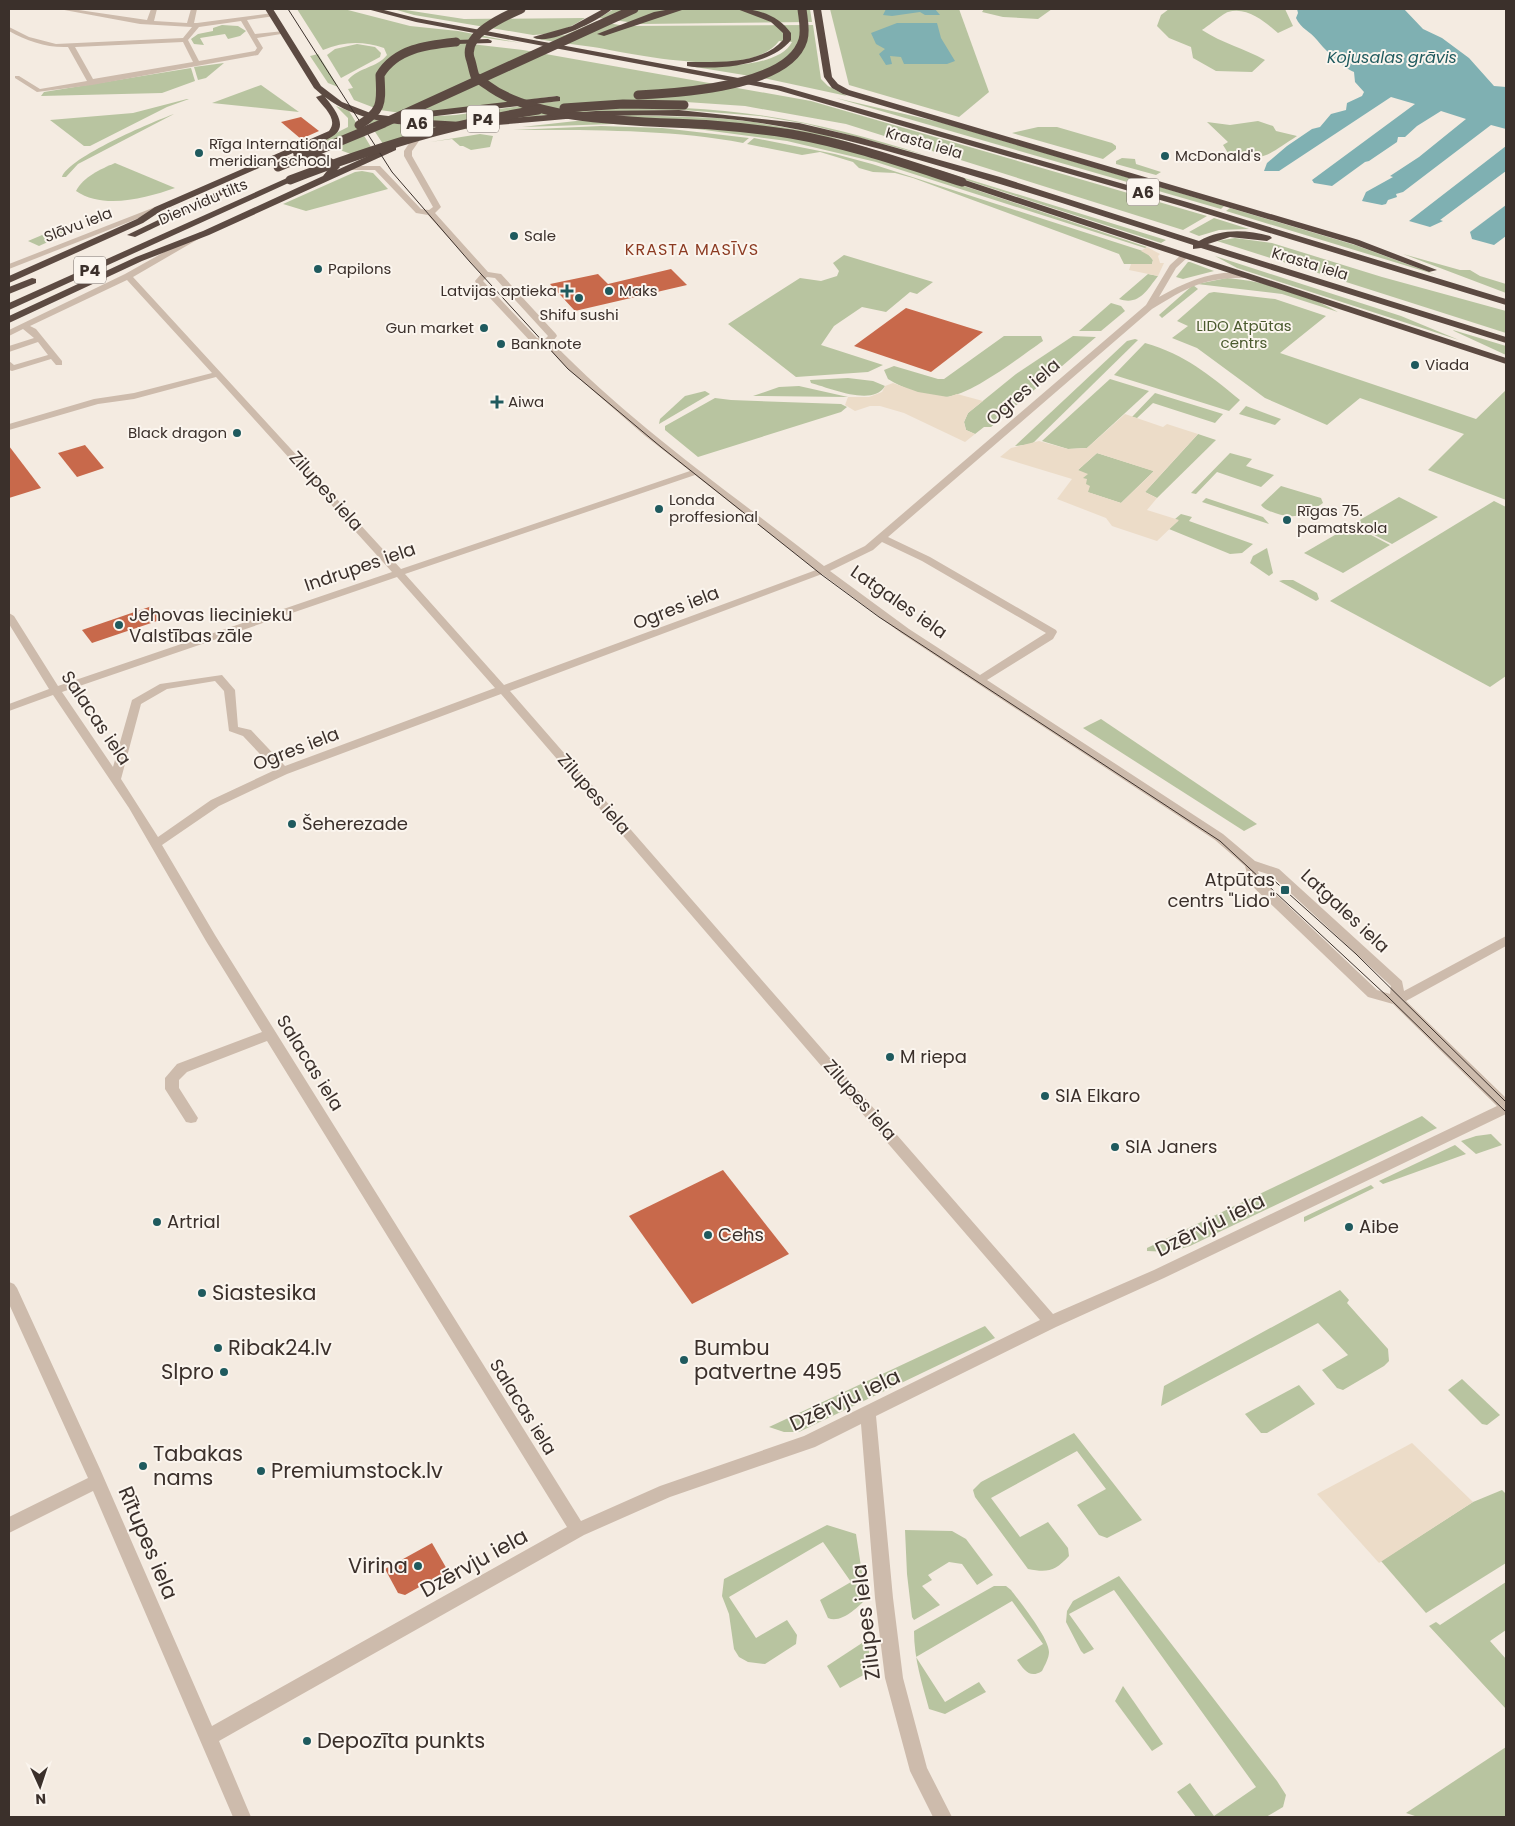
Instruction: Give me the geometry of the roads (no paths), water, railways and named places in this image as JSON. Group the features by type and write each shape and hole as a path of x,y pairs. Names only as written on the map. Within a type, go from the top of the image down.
{"highway":[{"name":"Krasta iela","path":"371,9 416,20 778,88 1175,201 1506,302"},
{"path":"521,9 488,26 477,36 470,50 470,65 475,74 492,89 510,98 545,110 586,117 730,126 799,136 870,152 1506,360"},
{"path":"466,29 525,36 545,36 576,28 608,9"},
{"name":"Dienvidu tilts","path":"9,291 278,167 384,123 634,9"},
{"path":"558,54 652,9"},
{"path":"601,34 658,14 682,9"},
{"path":"605,55 686,64 723,64 768,55 780,48 786,41 788,31 778,21 764,14 741,9"},
{"path":"589,97 702,90 738,82 764,73 785,62 798,50 804,36 802,9"},
{"path":"817,9 830,82 846,92 1356,242 1506,302"},
{"name":"A6","path":"271,11 318,88"},
{"name":"P4","path":"278,167 370,120 382,103 380,75 390,62 420,48 456,42 492,42 722,78"},
{"name":"Dienvidu tilts","path":"9,307 170,232 290,180 354,146 523,70"},
{"name":"Krasta iela","path":"318,88 340,104 371,116 443,125 524,121 596,114 645,113 699,114 763,120 827,132 997,179 1506,340"},
{"path":"318,88 374,111 411,115 442,114 561,99"},
{"path":"9,280 140,220 158,209 319,140 337,129 338,124 335,115 320,98 318,88"},
{"path":"778,88 834,95 915,112"},
{"name":"P4","path":"290,180 396,140 484,118 592,106 684,105 750,110 813,120 866,133 930,153 997,179"},
{"path":"9,320 378,153 415,141 524,121"},
{"path":"279,156 312,154 332,161 335,167 332,172 313,183"},
{"path":"1185,256 1200,244 1221,235 1253,235 1329,258 1506,302"},
{"path":"1321,283 1386,309 1436,325 1506,360"}],"street":[{"path":"62,9 150,23 193,25 244,21 271,11"},
{"path":"150,23 154,9"},
{"path":"185,40 193,25 194,9"},
{"path":"17,77 39,91 258,53 260,48 244,21"},
{"path":"11,32 46,45 71,46 185,40"},
{"path":"253,36 284,33"},
{"path":"185,40 197,63"},
{"path":"71,46 92,83"},
{"path":"415,141 408,151 408,156 437,207 431,213"},
{"name":"Latgales iela","path":"347,168 377,168 419,211 431,213 485,274 498,276 546,328 553,336 547,342"},
{"name":"Slāvu iela","path":"9,267 158,209"},
{"path":"9,332 128,276 206,232"},
{"name":"Ogres iela","path":"1149,307 1173,268 1185,256"},
{"name":"Latgales iela","path":"485,274 479,281 534,340 547,342 571,367 646,433 822,571 905,631 1219,837 1251,864 1275,872 1397,984 1397,1000"},
{"name":"Ogres iela","path":"156,844 215,803 283,772 822,571 868,548 1149,307 1189,283 1204,277 1224,275 1247,276"},
{"name":"Zilupes iela","path":"128,276 219,374 504,691 735,955 1051,1322"},
{"path":"9,364 12,368 56,360 33,331 23,326"},
{"path":"9,349 40,339"},
{"path":"9,427 97,401 134,396 219,374"},
{"name":"Indrupes iela","path":"9,708 56,692 83,680 696,472"},
{"path":"880,538 926,559 1052,632 1049,637 980,680"},
{"name":"Salacas iela","path":"9,616 56,692 156,844 210,938 578,1530"},
{"path":"115,779 136,702 164,686 218,677 229,690 233,729 247,733 283,772"},
{"name":"Latgales iela","path":"1251,864 1254,881 1373,994 1397,1000 1506,1107"},
{"path":"1397,1000 1506,940"},
{"path":"191,1118 172,1089 172,1078 182,1068 270,1034"},
{"name":"Dzērvju iela","path":"207,1738 578,1530 666,1491 809,1442 1051,1322 1159,1274 1506,1107"},
{"name":"Rītupes iela","path":"9,1288 97,1482 242,1817"},
{"name":"Zilupes iela","path":"868,1414 884,1598 894,1678 905,1724 920,1771 943,1817"},
{"path":"9,1525 97,1482"}],"water":[{"path":"886,9 935,9 940,15 925,15 920,12 892,16 883,15"},
{"name":"Kojusalas grāvis","path":"1297,9 1404,9 1423,29 1442,38 1469,58 1494,86 1506,87 1506,129 1491,125 1403,192 1396,194 1397,197 1388,200 1386,204 1382,205 1362,201 1366,192 1393,177 1390,176 1419,157 1466,119 1441,111 1417,126 1405,137 1398,137 1397,142 1332,186 1314,183 1312,180 1415,104 1391,97 1279,171 1264,171 1267,163 1287,146 1312,129 1320,127 1331,114 1346,110 1347,103 1362,96 1364,92 1355,82 1354,72 1334,58 1300,25 1296,18"},
{"path":"897,23 937,23 941,38 955,61 947,64 904,64 901,57 890,56 892,64 886,65 879,54 885,49 876,44 871,33"},
{"path":"1506,146 1506,171 1440,220 1443,221 1430,227 1409,221"},
{"path":"1506,205 1506,236 1494,245 1472,239 1470,232"}],"tram line":[{"path":"288,9 392,172 470,262 568,369 661,447 822,575 879,617 1220,841 1388,997 1506,1112"},
{"path":"1269,876 1356,954 1506,1102"}],"place":[{"name":"Rīga International meridian school","path":"199,153"},
{"name":"McDonald's","path":"1165,156"},
{"name":"Sale","path":"514,236"},
{"name":"Papilons","path":"318,269"},
{"name":"Latvijas aptieka","path":"567,291"},
{"name":"Maks","path":"609,291"},
{"name":"Shifu sushi","path":"579,298"},
{"name":"Gun market","path":"484,328"},
{"name":"Banknote","path":"501,344"},
{"name":"Viada","path":"1415,365"},
{"name":"Aiwa","path":"497,402"},
{"name":"Black dragon","path":"237,433"},
{"name":"Londa proffesional","path":"659,509"},
{"name":"Rīgas 75. pamatskola","path":"1287,520"},
{"name":"Jehovas liecinieku Valstības zāle","path":"119,625"},
{"name":"Šeherezade","path":"292,824"},
{"name":"Atpūtas centrs \"Lido\"","path":"1285,890"},
{"name":"M riepa","path":"890,1057"},
{"name":"SIA Elkaro","path":"1045,1096"},
{"name":"SIA Janers","path":"1115,1147"},
{"name":"Artrial","path":"157,1222"},
{"name":"Aibe","path":"1349,1227"},
{"name":"Cehs","path":"708,1235"},
{"name":"Siastesika","path":"202,1293"},
{"name":"Ribak24.lv","path":"218,1348"},
{"name":"Bumbu patvertne 495","path":"684,1360"},
{"name":"Slpro","path":"224,1372"},
{"name":"Tabakas nams","path":"143,1466"},
{"name":"Premiumstock.lv","path":"261,1471"},
{"name":"Virina","path":"418,1566"},
{"name":"Depozīta punkts","path":"307,1741"}],"district":[{"name":"KRASTA MASĪVS","path":"692,249"}],"park label":[{"name":"LIDO Atpūtas centrs","path":"1244,334"}]}
